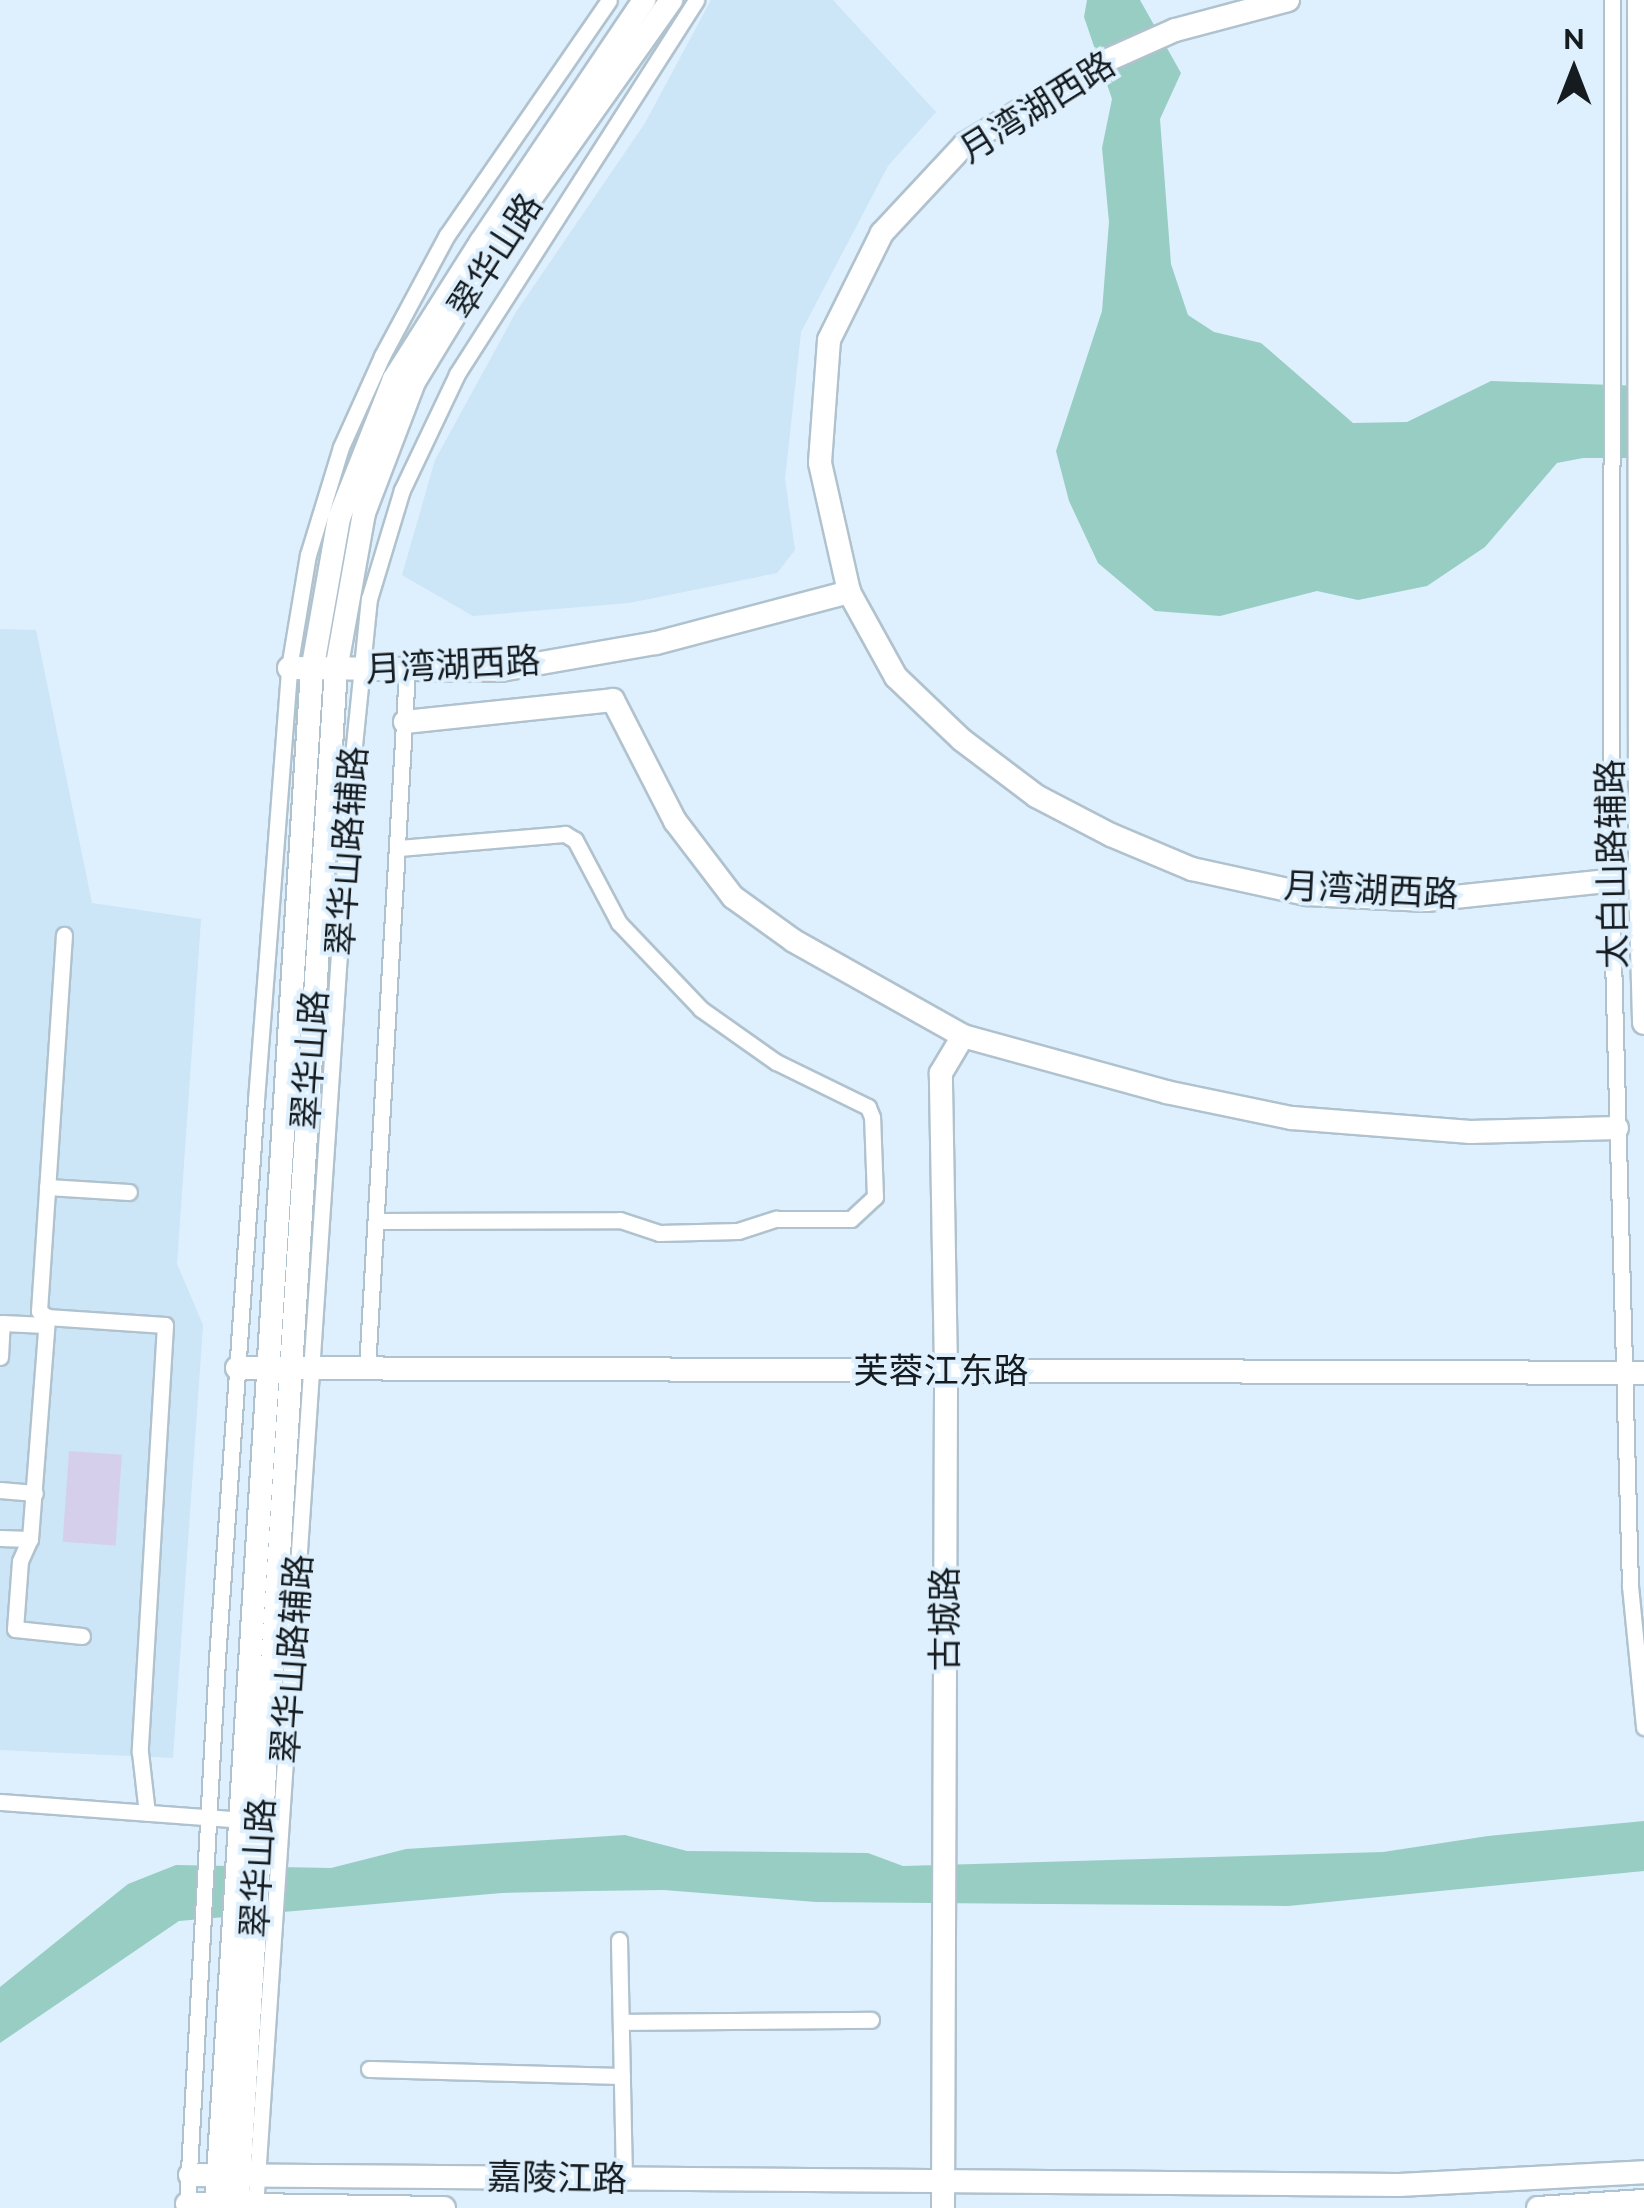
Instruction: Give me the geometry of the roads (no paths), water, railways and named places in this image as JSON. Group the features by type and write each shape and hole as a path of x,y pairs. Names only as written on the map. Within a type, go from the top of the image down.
{"main road":[{"name":"翠华山路","path":"288,1369 300,670 339,518 394,380 480,242 644,0"},
{"name":"翠华山路","path":"236,2207 336,670 364,513 414,382 495,250 671,0"},
{"name":"月湾湖西路","path":"1288,0 1174,30 1094,66 965,144 882,233 829,340 820,463 849,592 896,676 962,740 1036,796 1112,835 1192,869 1308,894 1426,900 1611,884 1642,877"},
{"path":"1639,0 1644,1024"},
{"name":"月湾湖西路","path":"300,670 500,670 620,650 752,620 849,592"},
{"path":"405,722 612,700 675,821 734,897 794,941 963,1036 1166,1092 1292,1118 1470,1132 1617,1128"},
{"name":"古城路","path":"944,2208 946,1370 941,1073 963,1036"},
{"name":"芙蓉江东路","path":"237,1368 1633,1374"},
{"name":"嘉陵江路","path":"190,2175 1399,2185 1644,2172"},
{"path":"1538,2208 1644,2202"},
{"name":"嘉陵江路","path":"187,2206 444,2208"}],"street":[{"name":"翠华山路辅路","path":"187,2206 237,1368 308,555 341,447 382,356 447,234 609,0"},
{"name":"翠华山路辅路","path":"236,2207 288,1369 369,599 402,490 457,374 696,0"},
{"name":"太白山路辅路","path":"1612,0 1611,884 1617,1128 1633,1374 1630,1586 1644,1728"},
{"path":"367,1369 408,670"},
{"path":"376,1221 620,1220 659,1233 738,1232 776,1219 851,1219 868,1208 875,1196 872,1117 868,1107 776,1062 701,1009 618,924 575,840 564,834 398,848"},
{"path":"64,936 39,1311 46,1321 35,1492 30,1540 20,1561 15,1629 82,1636"},
{"path":"47,1186 129,1192"},
{"path":"0,1357 2,1323 165,1325 140,1752 148,1813"},
{"path":"0,1490 35,1492"},
{"path":"0,1538 30,1540"},
{"path":"0,1802 261,1821"},
{"path":"619,1940 624,2178"},
{"path":"621,2022 871,2020"},
{"path":"369,2069 622,2076"}]}
